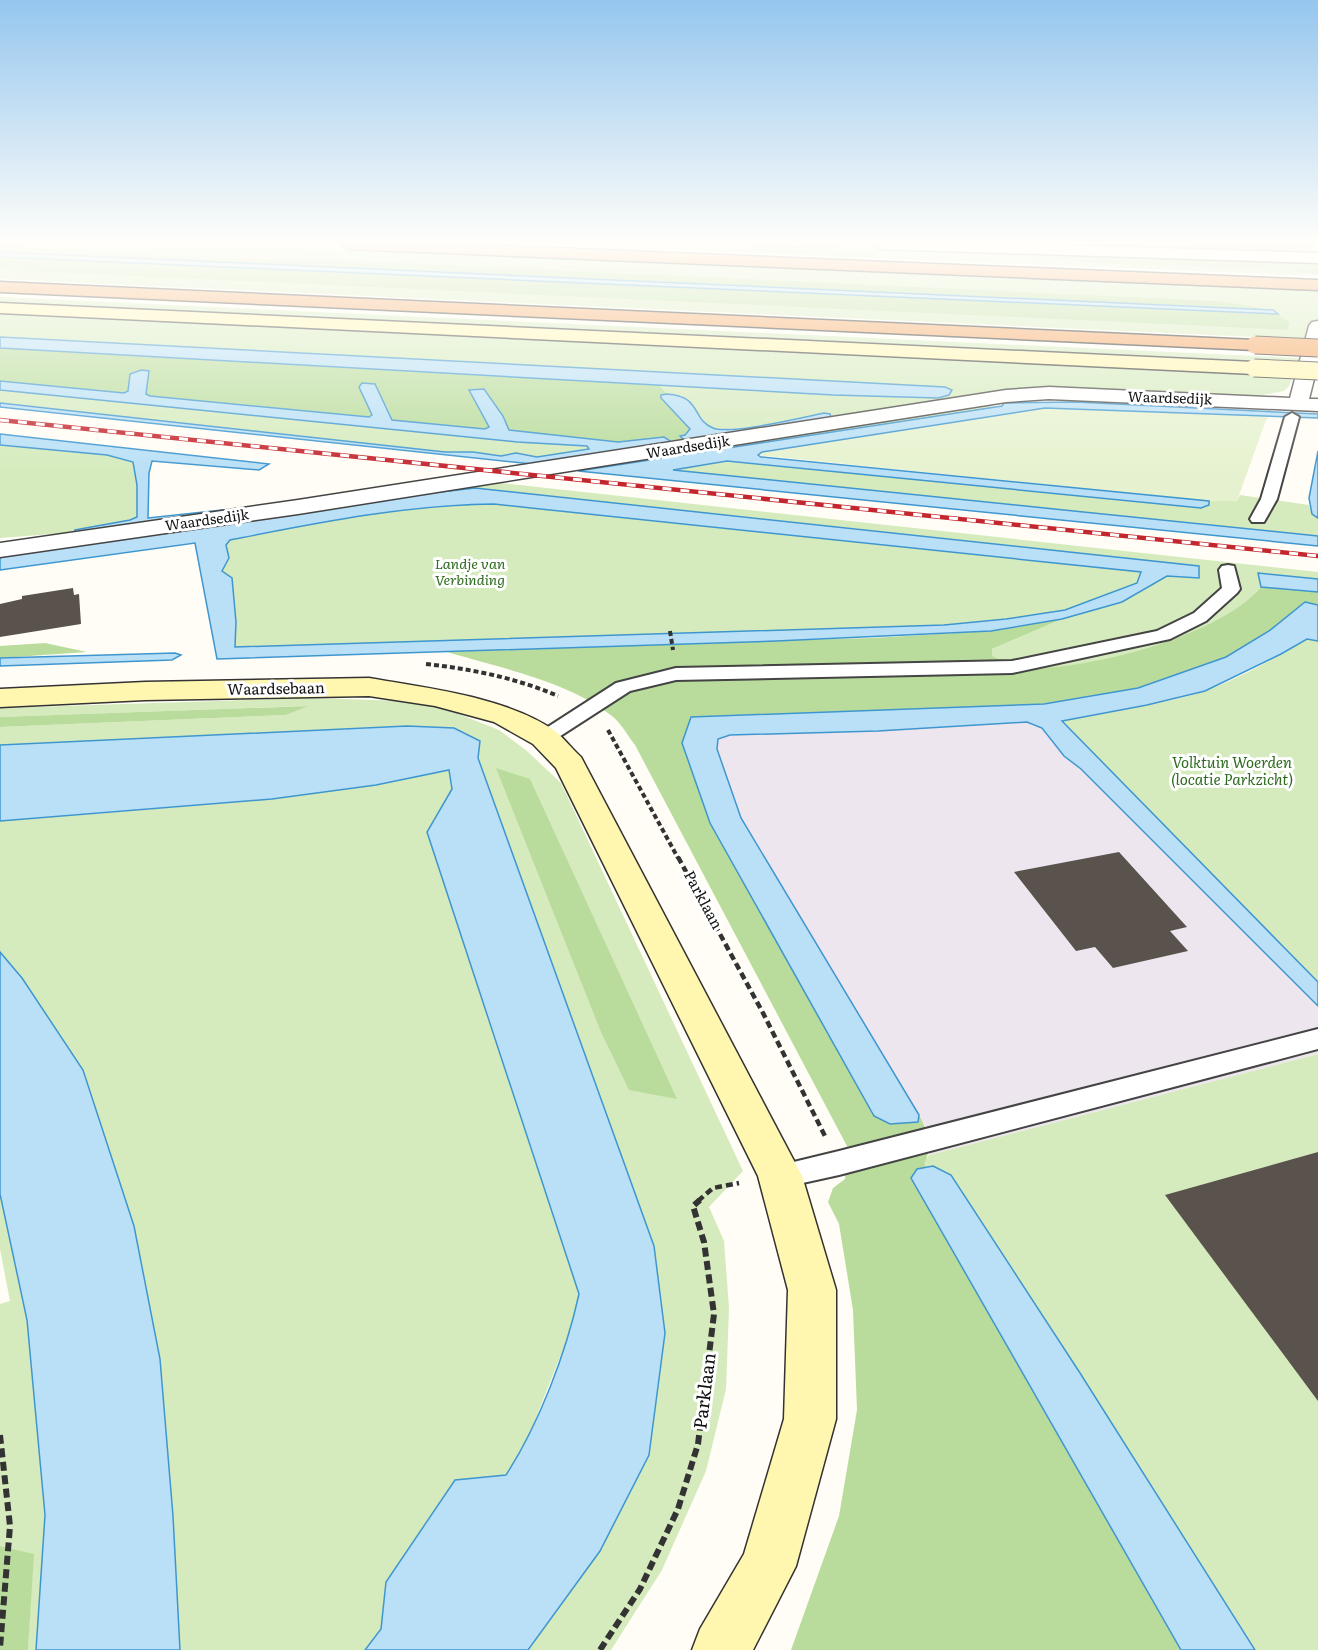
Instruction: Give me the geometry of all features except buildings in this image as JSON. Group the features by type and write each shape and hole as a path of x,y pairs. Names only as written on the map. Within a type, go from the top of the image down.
{"highway":[{"path":"736,321 1318,348"}],"main road":[{"path":"272,321 1318,371"},
{"name":"Waardsebaan","path":"0,698 145,691 369,687 437,698 504,716 544,738"},
{"path":"544,738 570,764 780,1176 812,1290 810,1419 768,1566 721,1650"}],"street":[{"path":"1303,409 1318,326"},
{"name":"Waardsedijk","path":"0,550 298,507 1006,396 1049,393 1303,409"}],"lane":[{"path":"1258,519 1269,499 1303,409"},
{"path":"544,738 623,687 676,674 1012,667 1163,635 1200,617 1231,589 1228,570"},
{"path":"780,1176 839,1163 1318,1039"}],"path":[{"path":"670,631 673,653"},
{"name":"Parklaan","path":"587,710 612,733 763,1013 839,1163"},
{"name":"Parklaan","path":"600,1650 640,1589 678,1509 698,1444 714,1314 704,1242 693,1206 714,1188 780,1176"},
{"path":"0,1435 10,1526 0,1647"}],"shaded area":[{"path":"1028,722 1042,728 1064,756 1081,769 1318,1006 1318,1054 929,1155 927,1128 741,818 717,749 718,739 730,735 878,731"}],"green space":[{"path":"0,321 164,321 1293,375 1289,386 1284,391 1252,397 1070,389 985,404 995,407 578,471 532,464 714,439 824,413 764,425 730,429 717,428 705,423 681,395 667,394 659,385 833,395 938,398 949,395 952,390 945,387 0,337"},
{"path":"361,321 510,321 1318,359 1318,366"},
{"path":"907,321 1094,321 1287,330 1290,322 1318,321 1318,340"},
{"path":"1094,321 1288,321 1287,330"},
{"path":"0,348 659,385 667,394 661,395 662,398 690,429 684,440 618,442 508,430 493,407 469,390 489,427 485,429 392,420 386,405 369,417 150,396 128,391 124,393 0,381"},
{"path":"0,390 517,442 587,446 590,449 537,457 516,453 501,456 473,452 445,452 0,403"},
{"path":"1045,408 1270,416 1266,420 1237,501 1209,501 757,455 762,452"},
{"path":"0,445 107,455 133,462 137,485 137,517 75,530 232,512 231,509 436,479 491,482 1318,572 1318,579 1258,573 1261,587 1241,605 1216,621 1185,635 1152,647 1084,664 1026,668 991,656 992,649 1062,619 1122,602 1167,576 1198,578 1199,567 475,488 388,498 0,557 52,534 0,538"},
{"path":"727,461 1206,507 1209,501 1237,501 1240,495 1309,505 1312,514 1318,518 1318,536 670,470"},
{"name":"Landje van Verbinding","path":"494,504 1141,572 1138,583 1065,610 944,625 235,648 236,622 222,571 229,559 226,545 230,540 394,511"},
{"path":"1261,587 1318,592 1318,605 1305,603 1269,631 1226,657 1138,688 1044,704 691,717 874,1116 890,1124 918,1122 919,1115 927,1133 929,1145 924,1164 926,1167 917,1169 911,1178 1181,1650 791,1650 839,1516 857,1410 853,1310 839,1224 828,1202 833,1188 845,1179 848,1148 635,745 618,722 594,704 553,684 440,650 871,638 990,631 1062,619 992,649 992,656 1017,667 1053,667 1117,656 1185,635 1216,621 1241,605"},
{"name":"Volktuin Woerden (locatie Parkzicht)","path":"1307,639 1318,641 1318,982 1061,720 1170,700 1205,691 1244,674"},
{"path":"45,643 87,652 0,658 0,646"},
{"path":"312,698 403,701 446,709 499,730 527,751 561,783 743,1171 709,1207 724,1241 729,1308 726,1389 706,1471 662,1570 611,1650 528,1650 600,1551 649,1455 665,1333 654,1246 478,758 480,741 454,728 407,726 0,745 0,727 286,715 306,706 0,717 0,708"},
{"path":"308,706 286,715 0,727 0,717"},
{"path":"496,768 530,779 677,1099 629,1090 601,1032"},
{"path":"449,770 452,789 428,832 579,1294 571,1329 526,1443 506,1475 386,1582 381,1629 365,1650 180,1650 173,1516 160,1359 134,1226 83,1070 22,978 0,952 0,821 281,797 393,781"},
{"path":"1318,1054 1318,1650 1255,1650 1080,1373 951,1175 923,1164 929,1155"},
{"path":"0,1194 27,1320 45,1515 36,1650 28,1650 33,1554 0,1546 0,1304 10,1301 0,1249"},
{"path":"0,1546 34,1554 28,1650 0,1650"}],"water":[{"path":"0,337 945,387 952,390 949,395 938,398 833,395 0,348"},
{"path":"141,370 149,371 146,394 150,396 369,417 372,415 359,387 362,383 375,384 392,420 485,429 489,427 469,390 484,389 503,416 509,430 618,442 664,437 672,442 532,464 0,407 0,403 445,452 473,452 501,456 516,453 537,457 589,449 587,446 517,442 0,390 0,381 124,393 128,391 130,374"},
{"path":"667,394 686,399 706,424 722,430 824,413 830,414 831,417 822,421 685,441 680,436 685,435 690,429 661,398 661,395"},
{"path":"1075,402 1318,414 1318,418 1045,408 762,452 758,455 1209,501 1209,505 1201,508 727,461 673,470 1318,536 1318,546 578,471 1002,406 1004,403"},
{"path":"0,434 269,464 259,470 152,461 149,473 148,518 231,509 233,512 74,533 75,530 137,517 137,485 133,462 107,455 0,445"},
{"path":"1318,451 1318,518 1312,514 1309,498"},
{"path":"475,488 1199,566 1199,578 1167,576 1122,602 1062,619 991,631 776,641 217,659 195,543 0,570 0,557 388,498","holes":["494,504 1141,572 1137,583 1065,610 944,625 235,647 236,622 232,578 222,571 229,558 226,545 230,540 394,511"]},
{"path":"1258,573 1318,579 1318,592 1261,587"},
{"path":"1305,602 1318,605 1318,641 1307,639 1205,691 1062,721 1318,982 1318,1006 1081,769 1064,756 1042,728 1027,722 878,731 730,735 718,739 717,749 741,818 919,1115 918,1122 890,1124 874,1116 710,823 682,743 691,717 1044,704 1138,688 1226,657 1269,631"},
{"path":"175,653 181,655 172,660 0,666 0,658"},
{"path":"407,726 454,728 480,741 478,758 654,1246 665,1333 649,1455 600,1551 528,1650 365,1650 381,1629 386,1582 455,1480 506,1475 530,1434 550,1388 567,1340 579,1294 427,832 452,789 449,770 376,785 272,799 0,821 0,745"},
{"path":"0,952 22,978 83,1070 134,1226 160,1359 173,1516 180,1650 36,1650 45,1515 27,1320 0,1194"},
{"path":"933,1166 951,1175 1080,1373 1255,1650 1181,1650 911,1178 917,1169"}],"railway":[{"path":"0,420 1318,556"}]}
